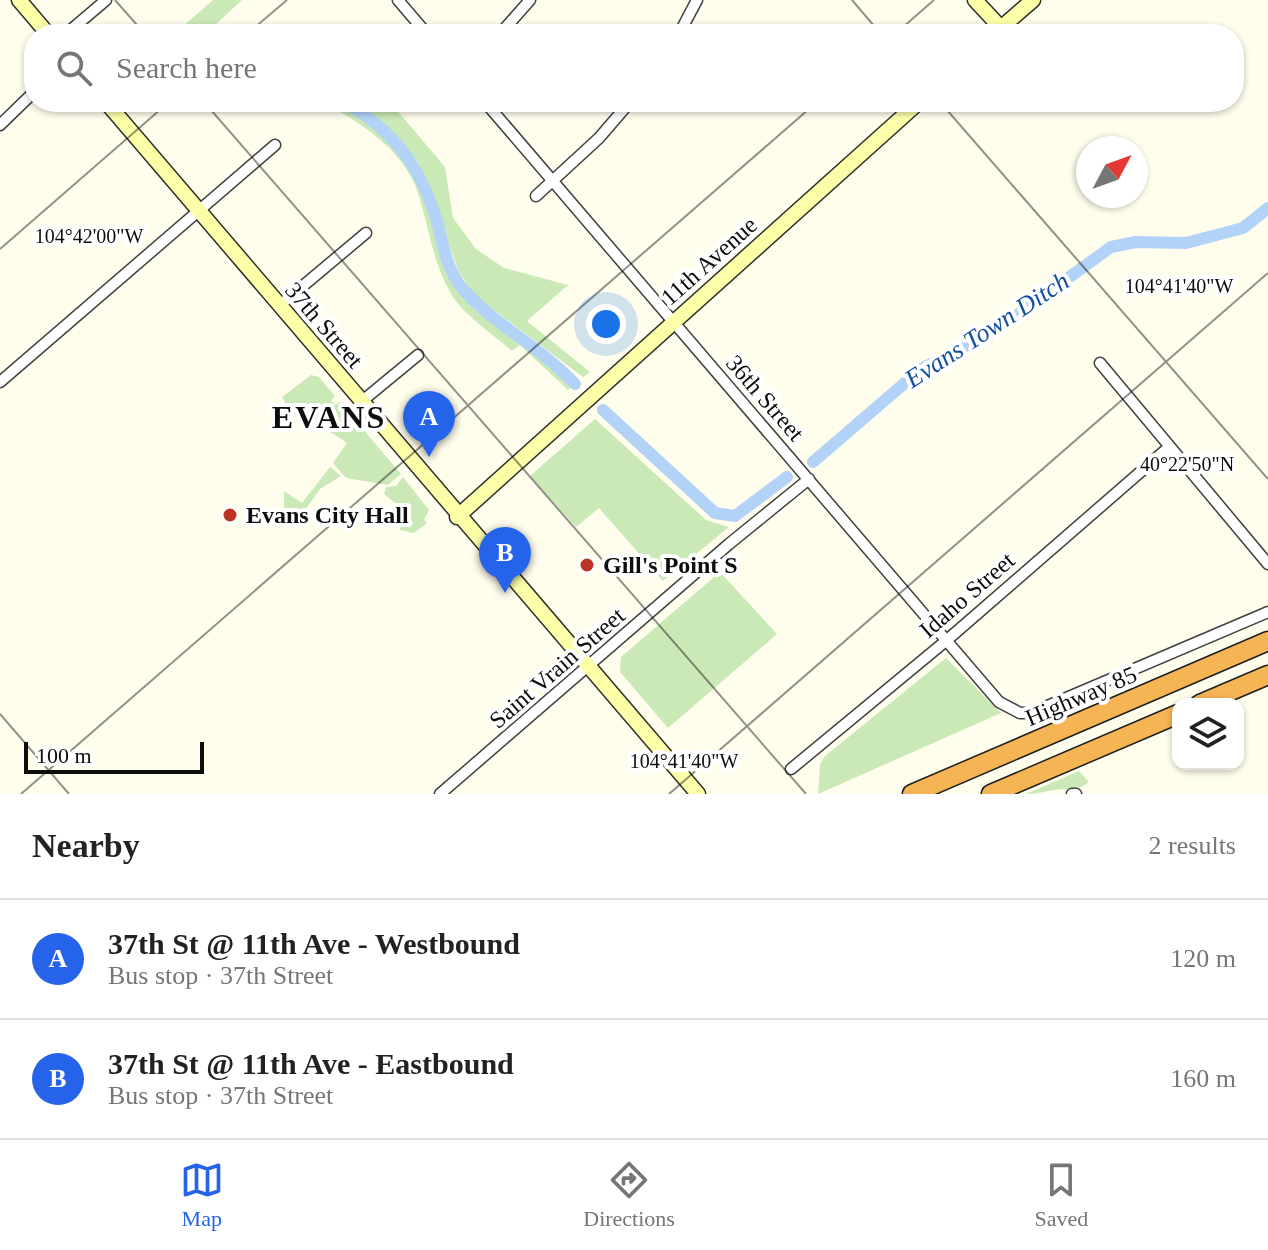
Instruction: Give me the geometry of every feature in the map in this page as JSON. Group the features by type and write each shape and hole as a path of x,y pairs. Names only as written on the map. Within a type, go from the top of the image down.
{"highway":[{"name":"Highway 85","path":"912,794 1268,641"},
{"path":"1214,698 1268,675"},
{"path":"991,794 1172,717"}],"main road":[{"path":"19,0 39,24"},
{"path":"975,0 993,24"},
{"path":"1006,24 1033,0"},
{"name":"37th Street","path":"114,112 457,517 698,794"},
{"name":"11th Avenue","path":"457,517 908,112"}],"street":[{"path":"78,24 106,0"},
{"path":"398,0 418,24"},
{"path":"509,24 530,0"},
{"path":"684,24 697,0"},
{"path":"0,125 24,102"},
{"name":"36th Street","path":"493,112 999,702 1020,713 1031,713 1268,612"},
{"path":"536,196 620,112"},
{"path":"0,382 275,145"},
{"path":"279,306 366,233"},
{"path":"361,402 418,355"},
{"path":"1100,363 1268,564"},
{"name":"Idaho Street","path":"791,769 947,640 1168,448"},
{"name":"Saint Vrain Street","path":"440,794 809,479"}],"green space":[{"path":"213,0 242,0 216,24 185,24"},
{"path":"340,112 352,112 373,125 387,137 409,166 425,199 446,264 456,284 474,303 559,373 572,386 568,390 520,345 512,351 455,300 435,256 411,178 403,164 380,139"},
{"path":"366,112 398,112 445,167 453,218 476,249 504,268 568,285 527,321 590,372 583,377 474,295 459,272 418,162"},
{"path":"311,375 319,377 335,396 331,400 335,405 340,402 401,474 388,485 346,478 333,463 347,443 314,421 309,428 290,411 283,420 289,409 282,397"},
{"path":"595,419 706,520 729,527 663,581 599,508 576,527 530,476"},
{"path":"330,467 341,476 320,489 305,510 284,513 284,491 302,503"},
{"path":"403,477 429,510 424,520 427,523 414,533 400,530 401,508 384,494 386,487 396,486"},
{"path":"720,572 777,634 668,728 620,672 621,657"},
{"path":"946,658 1001,713 818,794 820,765 825,756"},
{"path":"1079,771 1089,782 1076,790 1026,794"}],"waterway":[{"name":"Evans Town Ditch","path":"359,112 392,138 415,169 431,205 450,266 462,288 575,384"},
{"name":"Evans Town Ditch","path":"813,462 921,369 995,331 1111,247 1136,242 1186,243 1243,228 1268,208"},
{"name":"Evans Town Ditch","path":"603,410 715,513 735,516 787,477"}],"place":[{"name":"37th St @ 11th Ave - Westbound","path":"429,457"},
{"name":"Evans City Hall","path":"230,515"},
{"name":"Gill's Point S","path":"587,565"},
{"name":"37th St @ 11th Ave - Eastbound","path":"505,593"}],"district":[{"name":"EVANS","path":"329,417"}]}
